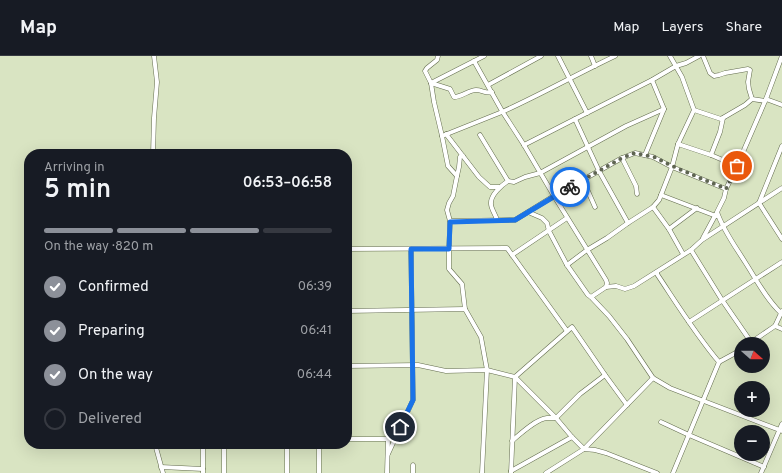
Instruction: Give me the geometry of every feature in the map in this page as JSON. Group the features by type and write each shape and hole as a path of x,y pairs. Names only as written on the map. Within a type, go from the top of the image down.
{"street":[{"path":"153,149 157,82 154,56"},
{"path":"438,56 437,60 425,71 431,82 434,102 444,135 448,166 457,176"},
{"path":"431,82 484,56"},
{"path":"488,85 541,56"},
{"path":"558,56 587,113"},
{"path":"592,56 595,66"},
{"path":"444,135 502,112 615,56"},
{"path":"567,265 628,222 653,208 661,195 672,166 678,144 694,110 682,77 670,56"},
{"path":"524,145 652,80 676,66 700,56"},
{"path":"703,56 710,73 714,76 748,69 750,70 748,82 752,99"},
{"path":"702,240 717,214 724,198 726,189 765,100 782,56"},
{"path":"474,61 502,112 524,145 606,280 606,288"},
{"path":"645,155 664,109 652,80"},
{"path":"431,82 450,89 454,97 458,97 475,90 488,93 492,92"},
{"path":"694,110 721,119 745,105 752,99 765,100 782,105"},
{"path":"498,220 491,204 492,199 499,187 508,181 514,182 540,173 626,126 664,109"},
{"path":"711,155 720,132 723,118"},
{"path":"575,119 599,171 628,222"},
{"path":"444,135 479,177 490,187 499,187"},
{"path":"480,135 508,181"},
{"path":"678,144 711,155 737,166"},
{"path":"759,203 782,146"},
{"path":"450,222 515,220 582,180 622,158 635,153 654,157 726,189"},
{"path":"463,156 460,157 453,196 447,210 450,222 449,269 462,284 465,309 482,337 487,370 482,473"},
{"path":"622,158 636,186 637,194"},
{"path":"582,180 595,207"},
{"path":"591,297 606,288 614,286 623,289 634,286 782,188"},
{"path":"661,195 717,214 755,279 773,304 781,312 775,326 759,337"},
{"path":"759,203 782,239"},
{"path":"653,208 669,229 683,254"},
{"path":"669,229 697,208"},
{"path":"528,212 542,218 546,223 548,231 567,265 588,295 609,316 627,339 653,378 670,388 781,431"},
{"path":"512,255 567,218"},
{"path":"352,249 507,248 567,331"},
{"path":"388,454 413,400 411,249"},
{"path":"690,250 746,337"},
{"path":"689,322 782,262"},
{"path":"657,272 689,322 709,351 719,362"},
{"path":"352,311 465,309"},
{"path":"775,326 782,329"},
{"path":"511,472 515,377 572,327 627,405"},
{"path":"673,473 719,362 734,354"},
{"path":"352,366 418,365 446,372 487,370 515,377 556,418 584,449 606,452 656,473"},
{"path":"512,441 524,430 540,420 546,418 556,418 580,394 605,375"},
{"path":"546,473 584,449 653,378"},
{"path":"661,422 689,436 764,466"},
{"path":"761,473 781,431 782,424"},
{"path":"511,472 572,437"},
{"path":"352,440 388,439 387,473"},
{"path":"156,449 163,473"},
{"path":"161,467 203,471 202,449"},
{"path":"224,449 224,473"},
{"path":"287,449 287,473"},
{"path":"319,449 319,473"},
{"path":"413,464 413,473"}],"way so far":[{"path":"570,187 622,158 635,153 654,157 726,189 737,166"}],"route":[{"path":"400,427 413,400 411,249 449,249 450,222 515,220 570,187"}]}
